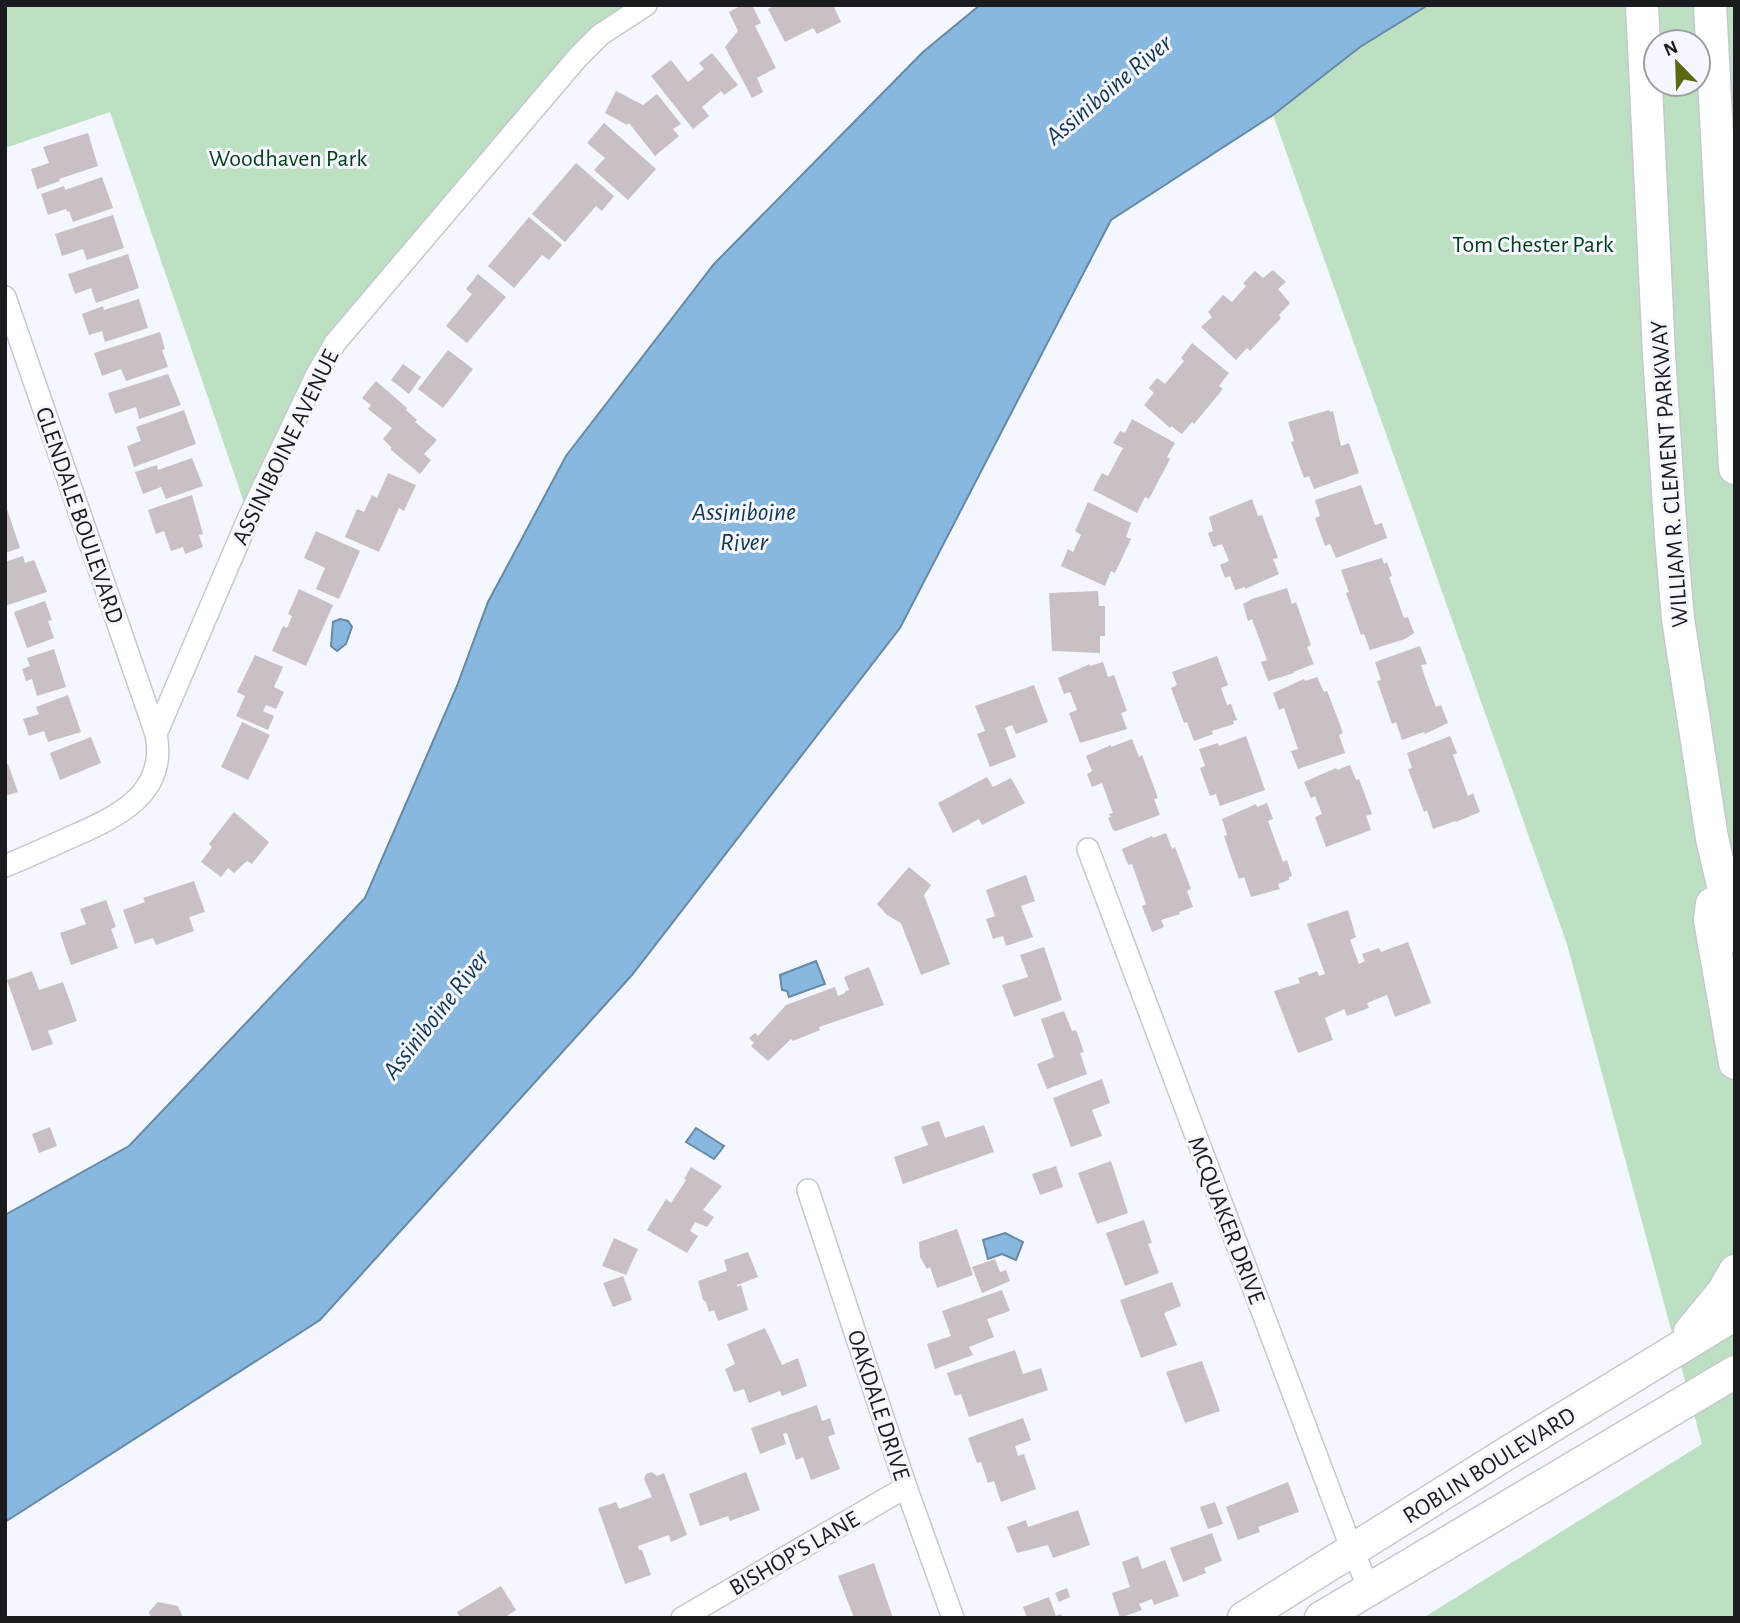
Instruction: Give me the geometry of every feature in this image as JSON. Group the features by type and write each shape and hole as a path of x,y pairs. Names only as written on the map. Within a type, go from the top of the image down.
{"main road":[{"name":"WILLIAM R. CLEMENT PARKWAY","path":"1642,5 1671,537 1689,697 1717,857 1735,937"},
{"path":"1710,16 1735,468"},
{"path":"1717,857 1710,920 1735,1063"},
{"path":"1673,1351 1723,1292 1735,1271"},
{"name":"ROBLIN BOULEVARD","path":"1244,1618 1735,1314"},
{"name":"ROBLIN BOULEVARD","path":"1321,1618 1735,1372"},
{"path":"1686,1402 1735,1392"}],"street":[{"name":"ASSINIBOINE AVENUE","path":"5,866 105,822 129,806 148,786 154,774 158,754 156,734 249,517 317,374 335,343 578,57 600,35 646,5"},
{"name":"GLENDALE BOULEVARD","path":"5,297 156,734"},
{"name":"MCQUAKER DRIVE","path":"1088,849 1369,1589"},
{"name":"OAKDALE DRIVE","path":"808,1190 906,1487 953,1618"},
{"name":"BISHOP'S LANE","path":"682,1618 906,1487"}],"green space":[{"name":"Woodhaven Park","path":"5,5 646,5 620,20 350,323 249,517 110,112 5,148"},
{"name":"Tom Chester Park","path":"1428,5 1735,5 1735,1618 1423,1618 1702,1444 1567,944 1273,115 1360,47"}],"water":[{"name":"Assiniboine River","path":"980,5 1428,5 1360,47 1273,115 1111,220 900,628 632,975 320,1320 5,1522 5,1215 129,1146 365,898 457,686 488,602 566,456 714,264 923,52"},
{"path":"340,619 348,621 352,627 346,644 337,651 331,646 333,622"},
{"path":"816,961 825,984 789,997 787,991 782,990 780,975"},
{"path":"696,1128 724,1146 714,1159 686,1142"},
{"path":"1005,1233 1023,1242 1016,1260 1002,1254 988,1259 983,1240"}],"building":[{"path":"742,5 752,5 761,23 755,26 776,68 757,78 763,92 752,98 725,47 738,31 729,12"},
{"path":"776,5 833,5 841,22 817,34 813,28 785,42 768,9"},
{"path":"712,53 738,85 724,95 721,91 702,107 709,116 693,129 651,76 671,60 688,82 704,69 699,63"},
{"path":"616,91 643,105 657,94 681,124 673,129 679,136 655,156 629,123 627,125 605,113"},
{"path":"604,123 656,169 628,200 594,170 605,158 587,143"},
{"path":"88,133 98,166 37,189 31,169 49,163 43,147"},
{"path":"576,163 614,196 602,211 596,206 565,242 532,214"},
{"path":"102,177 113,208 73,222 66,209 48,215 41,194 64,186 65,190"},
{"path":"113,215 124,248 87,260 83,249 62,256 55,234"},
{"path":"529,217 562,245 549,260 542,255 514,288 488,266"},
{"path":"128,254 139,288 96,303 91,288 75,294 68,274"},
{"path":"1273,270 1286,282 1278,289 1290,303 1279,315 1281,318 1250,351 1247,348 1236,360 1201,327 1212,317 1208,312 1223,295 1232,302 1246,286 1243,283 1255,271 1263,278"},
{"path":"478,274 506,297 467,343 446,326 472,294 466,289"},
{"path":"139,299 148,328 105,342 102,331 89,335 82,314 103,306 104,310"},
{"path":"160,332 168,367 126,381 121,369 102,376 94,353"},
{"path":"1192,343 1229,373 1219,386 1223,389 1194,424 1192,422 1182,434 1171,426 1170,428 1144,405 1154,393 1149,388 1157,378 1165,384 1184,361 1181,358"},
{"path":"448,350 473,369 443,408 418,389"},
{"path":"403,364 421,377 409,394 391,380"},
{"path":"168,374 181,405 139,419 136,407 115,414 108,393"},
{"path":"376,381 407,408 417,420 415,422 437,440 424,454 431,460 420,474 390,449 392,448 383,439 392,428 368,409 371,405 362,398"},
{"path":"184,410 196,444 134,467 127,446 141,441 136,427"},
{"path":"1333,411 1341,446 1349,443 1359,473 1314,489 1309,476 1304,478 1291,442 1294,441 1288,422"},
{"path":"1132,419 1175,443 1167,457 1170,459 1149,499 1145,497 1137,513 1093,490 1102,473 1108,476 1123,448 1113,443 1120,431 1125,433"},
{"path":"192,458 203,486 166,499 161,487 143,494 135,472 157,465 158,470"},
{"path":"388,473 416,485 404,511 399,508 379,552 345,537 357,509 364,512 372,495 377,498"},
{"path":"1361,485 1375,525 1382,523 1387,538 1336,558 1330,544 1325,546 1315,518 1320,516 1315,500"},
{"path":"192,495 203,534 199,535 203,547 185,554 183,547 171,551 164,531 156,534 148,510"},
{"path":"1252,499 1258,516 1262,515 1278,558 1273,559 1279,574 1245,589 1235,590 1230,576 1225,578 1220,565 1229,561 1222,544 1213,547 1208,533 1213,531 1209,517"},
{"path":"1088,502 1131,523 1126,537 1131,539 1115,573 1111,571 1105,586 1061,566 1068,549 1073,552 1081,535 1075,531"},
{"path":"7,509 20,548 5,553 5,510"},
{"path":"316,531 360,551 339,599 316,589 325,568 304,558"},
{"path":"23,556 25,563 34,560 47,592 5,606 5,562"},
{"path":"1382,558 1384,564 1387,562 1392,576 1389,577 1404,618 1408,617 1414,633 1405,639 1370,650 1364,634 1361,635 1341,570"},
{"path":"1287,588 1292,604 1296,602 1311,645 1307,647 1314,664 1268,681 1261,662 1267,660 1252,619 1248,621 1243,604"},
{"path":"299,589 333,605 306,666 272,651 283,626 287,628 292,616 288,614"},
{"path":"1098,591 1099,606 1105,606 1105,636 1100,636 1100,653 1052,651 1049,593"},
{"path":"45,601 52,620 48,621 54,638 27,648 14,612"},
{"path":"1420,646 1427,664 1421,665 1428,686 1436,707 1441,705 1448,723 1425,734 1424,732 1402,740 1396,722 1392,724 1377,681 1381,680 1375,662"},
{"path":"54,649 66,687 37,696 32,679 26,681 22,669 30,666 27,658"},
{"path":"255,655 283,667 274,687 284,692 276,709 266,705 263,711 274,716 268,730 236,716 245,696 237,692"},
{"path":"1217,656 1228,685 1221,688 1227,705 1231,704 1237,720 1233,721 1234,724 1212,731 1213,734 1194,741 1171,688 1177,685 1172,672"},
{"path":"1103,662 1108,677 1114,675 1127,711 1121,713 1127,729 1080,743 1069,713 1077,710 1070,692 1064,694 1058,678 1090,664"},
{"path":"1317,677 1324,692 1327,691 1343,733 1339,735 1345,753 1298,769 1291,751 1298,749 1284,708 1279,710 1273,693 1304,679 1305,681"},
{"path":"1034,685 1048,722 1016,734 1012,725 1005,728 1016,757 990,767 977,734 985,731 975,706"},
{"path":"68,695 81,732 48,742 44,731 29,736 23,719 39,714 36,707"},
{"path":"242,722 270,735 248,780 221,767"},
{"path":"1246,736 1265,790 1220,806 1216,794 1210,796 1200,768 1205,766 1199,749 1218,743 1219,746"},
{"path":"1450,736 1457,753 1453,755 1468,796 1473,793 1480,812 1433,829 1408,769 1412,768 1407,753"},
{"path":"91,737 101,763 60,780 50,753"},
{"path":"1132,739 1139,757 1142,755 1158,798 1154,799 1160,815 1116,831 1108,818 1111,817 1109,814 1113,813 1102,783 1092,787 1087,774 1092,771 1086,756"},
{"path":"8,764 18,792 5,796 5,766"},
{"path":"1350,765 1356,780 1359,779 1372,814 1366,816 1371,830 1326,847 1315,817 1322,814 1315,796 1311,798 1304,782"},
{"path":"987,777 993,787 1011,778 1025,803 982,825 979,819 953,833 938,803"},
{"path":"1267,803 1273,819 1268,821 1283,862 1287,860 1292,876 1278,884 1280,889 1251,897 1244,877 1239,879 1224,836 1227,835 1222,819 1256,804 1257,807"},
{"path":"234,812 269,842 252,864 247,861 234,873 228,868 221,877 201,862 212,847 209,844"},
{"path":"1166,833 1172,849 1175,847 1191,889 1187,891 1193,907 1161,920 1164,927 1152,932 1142,906 1146,904 1132,864 1128,865 1122,849"},
{"path":"909,867 931,885 924,895 950,964 921,975 901,923 887,915 877,904"},
{"path":"1026,875 1035,901 1021,906 1033,937 1006,946 1003,936 993,939 986,919 995,916 986,890"},
{"path":"194,881 205,912 189,917 194,931 156,945 153,938 135,944 123,910 145,902 143,898"},
{"path":"106,900 116,927 111,929 118,948 71,965 60,933 86,924 80,909"},
{"path":"1348,910 1356,937 1350,940 1359,964 1365,961 1362,954 1379,948 1381,952 1408,942 1431,1003 1395,1017 1387,995 1367,1003 1369,1008 1347,1016 1344,1009 1325,1018 1333,1040 1298,1053 1274,991 1300,983 1298,978 1317,971 1319,976 1325,974 1307,924"},
{"path":"1044,947 1062,1000 1014,1017 1002,985 1028,977 1020,955"},
{"path":"869,967 884,1005 819,1027 820,1030 793,1041 791,1039 768,1061 751,1046 754,1043 749,1038 755,1033 758,1036 786,1005 835,987 838,996 845,993 849,990 844,977"},
{"path":"32,971 39,990 63,982 77,1021 48,1031 53,1044 32,1051 7,980"},
{"path":"1064,1011 1072,1031 1076,1030 1084,1052 1080,1053 1087,1074 1047,1089 1037,1064 1054,1057 1041,1019"},
{"path":"1102,1079 1110,1103 1092,1110 1102,1136 1071,1147 1053,1098"},
{"path":"939,1121 945,1138 984,1125 994,1152 903,1184 894,1157 928,1145 921,1127"},
{"path":"50,1127 57,1146 39,1153 32,1134"},
{"path":"1111,1161 1128,1213 1097,1224 1078,1173"},
{"path":"1056,1166 1063,1187 1040,1195 1032,1174"},
{"path":"691,1167 722,1186 703,1210 714,1217 707,1227 695,1222 690,1231 698,1236 687,1253 647,1230 666,1199 671,1203"},
{"path":"1144,1220 1152,1243 1148,1244 1159,1273 1125,1286 1106,1233"},
{"path":"957,1229 973,1275 937,1288 930,1267 927,1269 920,1257 919,1242"},
{"path":"614,1238 638,1249 626,1275 602,1266"},
{"path":"748,1252 758,1277 737,1285 737,1287 741,1285 748,1310 718,1321 714,1310 709,1312 703,1300 698,1281 727,1271 724,1260"},
{"path":"995,1259 1000,1272 1006,1270 1010,1281 982,1293 972,1267"},
{"path":"623,1276 632,1300 613,1307 603,1283"},
{"path":"1172,1282 1181,1306 1164,1313 1177,1345 1141,1358 1120,1300"},
{"path":"1002,1290 1010,1311 987,1319 994,1337 969,1347 973,1355 935,1369 927,1344 951,1336 942,1311"},
{"path":"765,1328 782,1365 798,1358 807,1386 782,1396 780,1391 749,1403 744,1389 734,1392 725,1369 735,1364 727,1344"},
{"path":"1015,1350 1023,1374 1041,1368 1048,1390 969,1417 961,1394 955,1396 947,1373"},
{"path":"1202,1361 1220,1411 1185,1423 1166,1372"},
{"path":"817,1405 822,1421 830,1418 835,1434 828,1437 840,1469 811,1480 803,1457 796,1460 787,1433 783,1434 786,1444 760,1454 751,1428"},
{"path":"1023,1418 1031,1440 1015,1446 1018,1456 1024,1454 1036,1489 1001,1502 994,1481 988,1483 981,1462 977,1463 968,1438"},
{"path":"652,1472 657,1476 664,1473 687,1535 671,1542 669,1535 638,1546 651,1575 625,1584 598,1508 616,1502 619,1509 652,1497 644,1479 646,1474"},
{"path":"746,1472 760,1510 730,1521 728,1516 700,1526 689,1494"},
{"path":"1288,1482 1299,1512 1258,1527 1260,1532 1238,1540 1226,1507"},
{"path":"1215,1502 1223,1524 1208,1529 1200,1507"},
{"path":"1078,1510 1090,1545 1053,1558 1048,1545 1017,1553 1007,1527 1026,1520 1028,1527"},
{"path":"1212,1533 1222,1561 1204,1568 1206,1573 1183,1582 1170,1548"},
{"path":"1138,1556 1142,1569 1165,1560 1179,1596 1154,1605 1152,1599 1139,1604 1142,1610 1120,1618 1112,1593 1130,1587 1122,1562"},
{"path":"874,1563 893,1618 854,1618 838,1576"},
{"path":"501,1586 516,1610 504,1618 460,1618 457,1612"},
{"path":"1067,1588 1070,1597 1059,1602 1055,1593"},
{"path":"1049,1597 1056,1616 1061,1614 1063,1618 1027,1618 1023,1607"},
{"path":"158,1602 178,1606 183,1618 151,1618 149,1612"}]}
